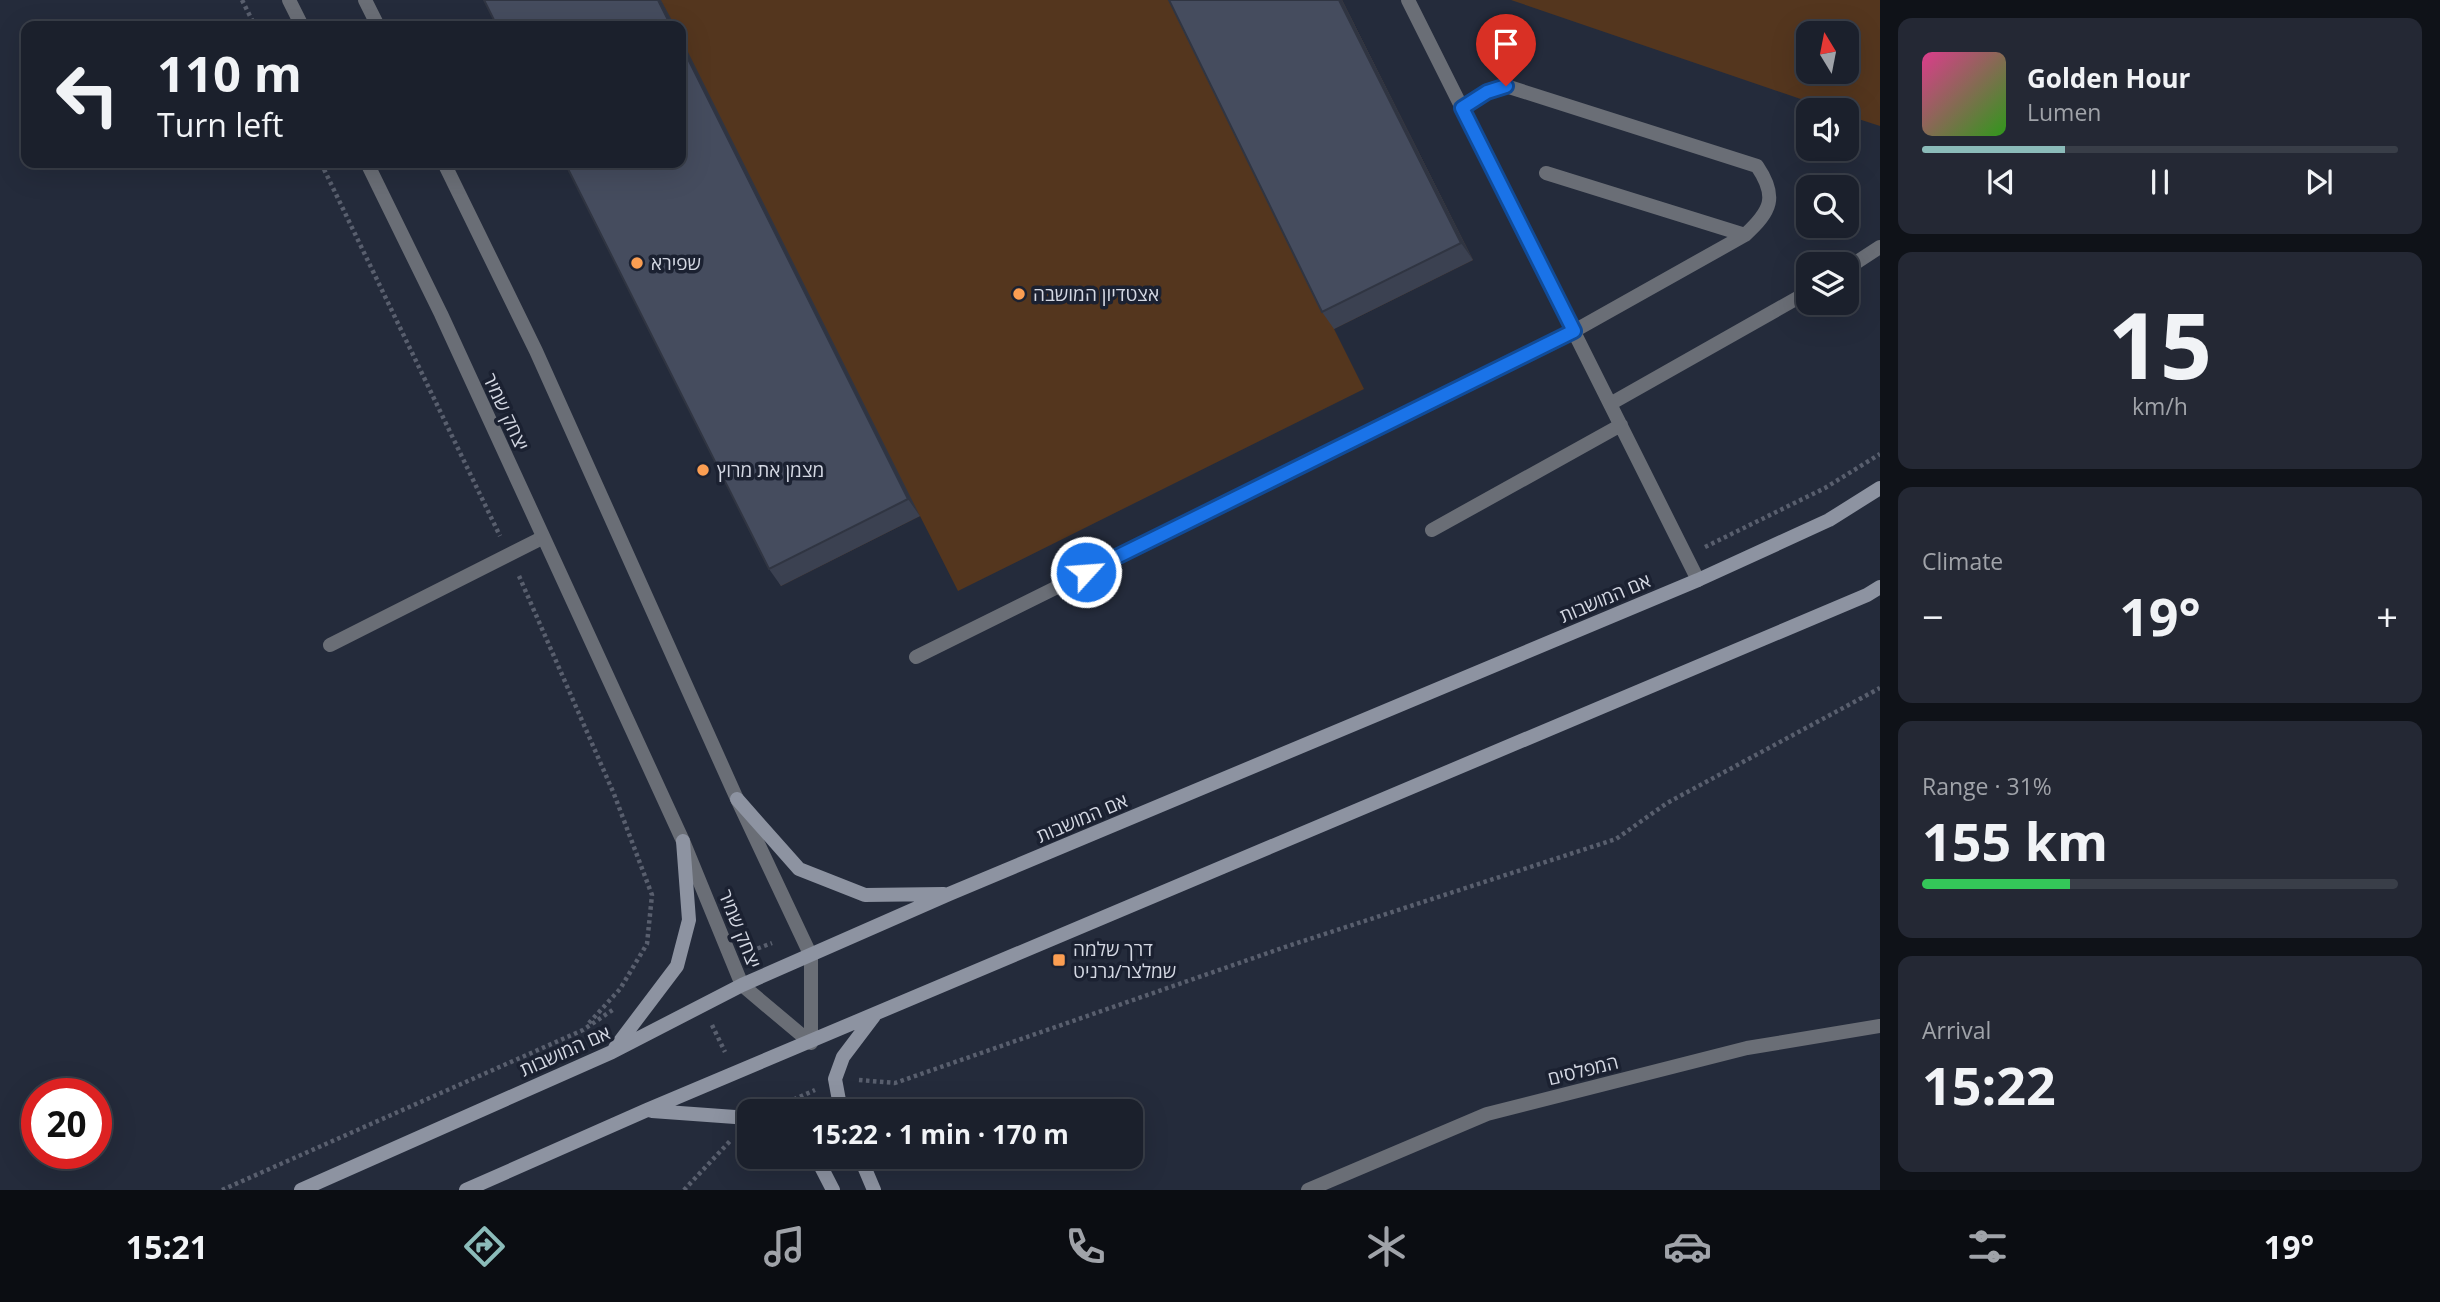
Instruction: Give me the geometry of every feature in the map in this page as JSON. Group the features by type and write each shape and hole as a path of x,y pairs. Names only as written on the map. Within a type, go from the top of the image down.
{"main road":[{"name":"אם המושבות","path":"301,1190 611,1052 742,985 949,894 1698,580 1829,520 1880,488"},
{"path":"466,1190 647,1110 811,1043 1867,595 1880,587"},
{"path":"737,799 799,869 865,895 949,894"},
{"path":"611,1052 677,966 689,920 683,841"},
{"path":"839,1099 835,1079 843,1057 876,1014"},
{"path":"647,1110 737,1117"},
{"path":"822,1169 833,1190"},
{"path":"865,1169 874,1190"}],"street":[{"path":"289,0 300,21"},
{"path":"365,0 376,21"},
{"path":"1408,0 1698,580"},
{"path":"916,657 1574,331 1745,235 1762,220 1771,201 1768,182 1757,166 1506,86 1487,92 1462,108"},
{"name":"יצחק שמיר","path":"369,168 441,314 683,841 742,985 811,1043"},
{"path":"446,168 536,351 737,799 811,956 811,1043"},
{"path":"1546,173 1745,235"},
{"path":"1859,261 1880,247"},
{"path":"1611,404 1796,299"},
{"path":"1432,530 1621,425"},
{"path":"330,645 542,538"},
{"name":"המפלסים","path":"1308,1190 1487,1114 1747,1048 1880,1026"}],"path":[{"path":"242,0 252,21"},
{"path":"222,1190 583,1030 620,989 647,944 652,895 614,794 510,555 323,168"},
{"path":"792,1099 835,1079 895,1083 1288,946 1616,839 1667,803 1880,688"},
{"path":"684,1190 737,1133"}],"shaded area":[{"name":"אצטדיון המושבה","path":"494,0 1342,0 1473,260 1334,329 1364,389 958,591 920,516 781,586 572,168 686,168 686,21 499,21"},
{"path":"1511,0 1880,0 1880,126 1859,119 1859,98 1798,98"}],"building":[{"path":"484,0 658,0 668,21 494,21"},
{"path":"1169,0 1339,0 1461,243 1322,312"},
{"path":"686,55 908,499 769,569 568,168 686,168"}],"place":[{"name":"שפירא","path":"637,263"},
{"name":"אצטדיון המושבה","path":"1019,294"},
{"name":"מצמן את מרוץ","path":"703,470"},
{"name":"דרך שלמה שמלצר/גרניט","path":"1059,960"}],"route":[{"path":"1086,572 1574,331 1462,108 1487,92 1506,86"}]}
